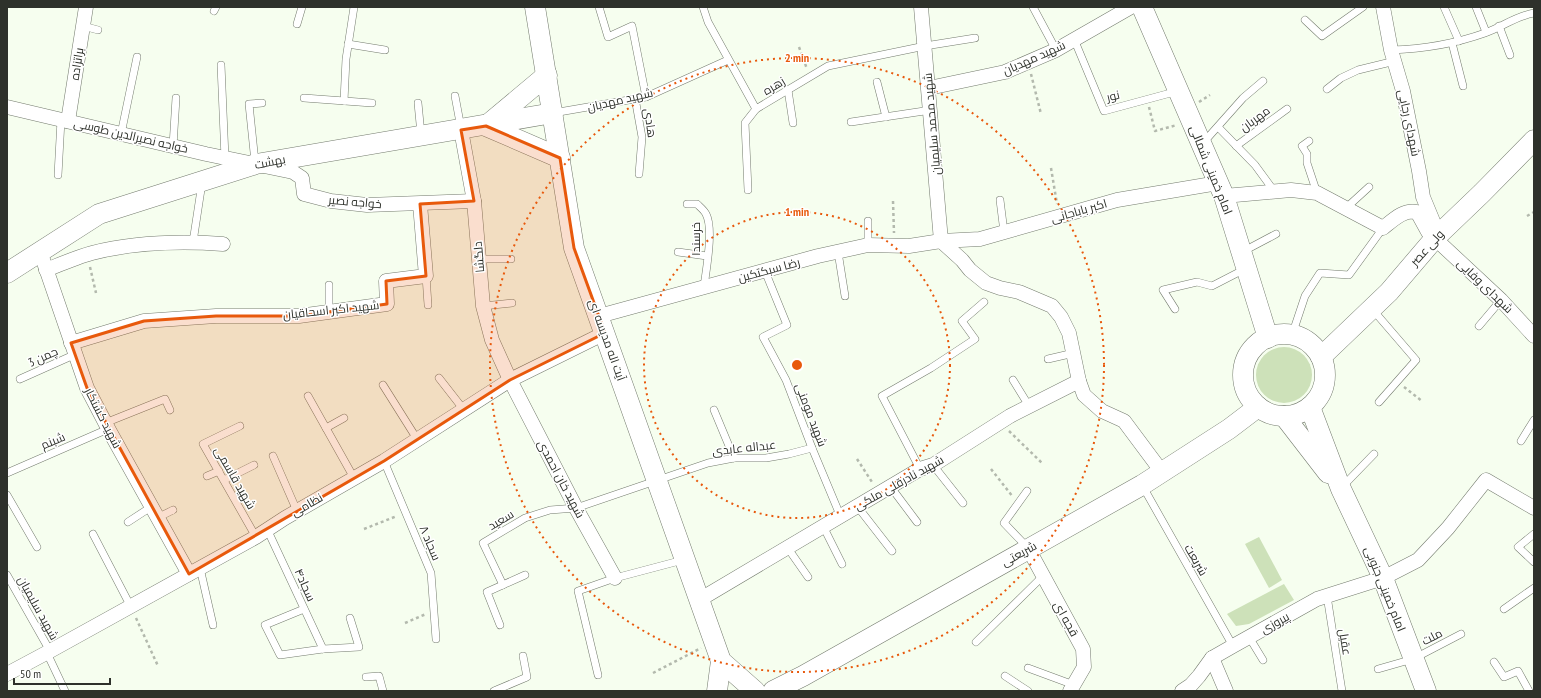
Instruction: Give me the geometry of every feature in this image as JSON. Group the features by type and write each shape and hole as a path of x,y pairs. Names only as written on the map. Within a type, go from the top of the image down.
{"street":[{"name":"براتزاده","path":"65,121 86,7"},
{"name":"آیت اله مدیسه ای","path":"535,7 574,248 722,662"},
{"name":"شهید محمد سلیمیان","path":"921,7 941,241"},
{"name":"شهید مهدیان","path":"929,88 1005,72 1056,50 1131,7"},
{"name":"امام خمینی شمالی","path":"1142,7 1221,189 1268,338"},
{"name":"شهدای رجایی","path":"1384,7 1393,56 1403,91 1423,197 1435,226 1435,238"},
{"path":"547,75 486,126 560,158"},
{"name":"خواجه نصیرالدین طوسی","path":"7,107 256,164"},
{"name":"بهشت","path":"7,273 99,214 256,164 486,126 553,113"},
{"name":"دلگشا","path":"461,130 474,201 483,306 492,340 510,380"},
{"name":"ولی عصر","path":"1320,357 1389,292 1435,238 1534,141"},
{"name":"خواجه نصیر","path":"256,164 293,172 302,178 304,194 331,202 367,206 474,201"},
{"name":"اکبر باباجانی","path":"941,241 980,239 1117,200 1221,189 1274,191 1291,190 1317,193"},
{"path":"1317,193 1383,228 1403,213 1411,211 1423,197"},
{"path":"420,204 426,276"},
{"name":"شهدای وفایی","path":"1411,211 1417,212 1428,232 1501,300 1534,336"},
{"path":"941,241 986,283 1019,292 1052,306 1061,317 1069,333 1084,395 1102,411 1124,421 1162,472"},
{"name":"رضا سبکتکین","path":"602,324 704,287 838,252 868,245 909,246 941,241"},
{"path":"46,270 86,255 128,246 193,242 223,244"},
{"name":"شهید کشتکار","path":"40,251 87,388 154,512 195,571"},
{"name":"شهید اکبر اسحاقیان","path":"74,349 144,321 216,316 299,316 387,304 386,281 426,276"},
{"name":"نظامی","path":"7,674 131,607 262,533 384,461 510,380 602,324"},
{"path":"1280,335 1292,335 1303,339 1313,347 1320,357 1325,370 1324,383 1319,396 1310,407 1293,415 1284,416 1270,414 1258,407 1249,396 1244,384 1244,370 1248,356 1256,346 1268,338 1280,335"},
{"name":"شهید خان احمدی","path":"510,380 576,508 615,578"},
{"name":"شهید نادرقلی ملکی","path":"699,600 885,489 920,469 933,465 1000,422 1080,381"},
{"name":"شریعتی","path":"773,691 803,676 1142,485 1228,429 1258,407"},
{"path":"1310,407 1341,489"},
{"path":"1284,416 1341,489"},
{"name":"پیروزی","path":"1182,691 1192,685 1212,658 1249,637 1318,599 1383,578 1418,560 1448,528 1486,480 1534,508"},
{"name":"امام خمینی جنوبی","path":"1341,489 1383,578 1426,691"},
{"name":"قجه ای","path":"1028,548 1083,649 1084,667 1072,688"},
{"path":"1212,658 1226,691"},
{"path":"717,691 722,662"},
{"path":"722,662 755,691"}],"lane":[{"path":"297,24 302,7"},
{"path":"344,101 346,59 354,7"},
{"path":"599,7 608,37 632,26 646,96"},
{"name":"زهره","path":"702,7 708,22 728,60 756,109 828,66 925,46 975,38"},
{"path":"1032,7 1056,50"},
{"path":"1305,20 1322,36 1363,7"},
{"path":"1444,7 1455,42 1463,86"},
{"path":"1476,7 1486,32"},
{"path":"1327,89 1341,78 1393,56 1417,49 1455,42 1486,32 1525,15 1534,13"},
{"path":"83,26 98,30"},
{"path":"1499,26 1510,55"},
{"name":"نور","path":"1074,39 1104,111 1178,91"},
{"path":"348,44 385,50"},
{"path":"121,134 137,58"},
{"name":"شهید مهدیان","path":"553,113 646,96 728,60"},
{"path":"220,65 225,158"},
{"path":"1201,145 1243,98 1263,81"},
{"path":"877,82 886,117"},
{"path":"788,90 793,123"},
{"path":"455,96 461,130"},
{"path":"173,146 176,98"},
{"path":"304,98 372,103"},
{"name":"هادی","path":"635,98 642,137 639,174"},
{"path":"256,164 249,104 262,103"},
{"path":"418,103 421,136"},
{"path":"748,190 745,123 756,109"},
{"name":"مهربان","path":"1236,146 1287,109"},
{"path":"851,122 931,110"},
{"path":"58,175 65,121"},
{"path":"1218,127 1255,165 1274,191"},
{"path":"1309,140 1302,146 1307,154 1307,163 1317,193"},
{"path":"193,242 202,182"},
{"path":"1346,208 1369,187"},
{"path":"1000,200 1004,232"},
{"name":"خرسند۱","path":"687,204 697,204 706,214 708,227 708,256 704,287"},
{"path":"868,221 868,245"},
{"path":"1292,335 1305,296 1320,274 1349,275 1383,228"},
{"path":"1175,309 1163,290 1197,282 1212,286 1276,234"},
{"path":"678,252 708,256"},
{"path":"838,252 845,296"},
{"path":"479,259 511,259"},
{"name":"شهید مومنی","path":"764,271 787,325 763,337 786,380 840,516"},
{"path":"426,276 428,305"},
{"path":"329,285 329,312"},
{"path":"1479,326 1501,300"},
{"path":"920,469 882,396 931,368 974,339 962,321 984,302"},
{"path":"483,306 512,303"},
{"path":"1371,309 1416,360 1379,402"},
{"name":"چمن 3","path":"20,379 74,349"},
{"path":"1048,359 1074,353"},
{"path":"439,378 464,410"},
{"path":"1013,380 1029,406"},
{"path":"383,385 417,439"},
{"path":"308,396 354,478"},
{"name":"شبنم","path":"7,473 165,399 170,410"},
{"path":"714,410 734,458"},
{"path":"326,428 344,418"},
{"path":"1521,441 1534,420"},
{"name":"شهید قاسمی","path":"240,426 204,444 224,480 262,533"},
{"name":"عبداله عابدی","path":"576,508 708,463 734,458 766,458 812,448"},
{"path":"1341,489 1374,454"},
{"path":"273,456 297,511"},
{"name":"سجاد ۸","path":"384,461 431,573 436,639"},
{"path":"224,480 254,465"},
{"path":"933,465 962,503"},
{"path":"207,476 219,471"},
{"name":"شریعت","path":"1142,485 1183,560 1233,646"},
{"path":"885,489 917,522"},
{"path":"1027,491 1004,523 1028,548"},
{"path":"7,495 37,547"},
{"path":"857,506 892,551"},
{"name":"سعید","path":"503,585 483,543 525,518 550,510 576,508"},
{"path":"128,522 154,512 173,510"},
{"path":"823,526 842,564"},
{"name":"سجاد۴","path":"262,533 304,609 323,649"},
{"path":"94,534 131,607"},
{"path":"1534,534 1518,547 1534,562"},
{"path":"787,547 808,577"},
{"path":"598,675 578,591 615,578 684,559"},
{"path":"195,571 213,625"},
{"name":"شهید سلیمیان","path":"7,575 49,652 65,691"},
{"path":"500,625 487,592 525,575"},
{"path":"976,642 1043,576"},
{"path":"1504,609 1534,588"},
{"name":"عقیل","path":"1327,596 1342,691"},
{"path":"304,609 265,625 280,655 323,649 359,647 350,618"},
{"name":"ملت","path":"1378,669 1413,659 1461,634"},
{"path":"1249,637 1263,660"},
{"path":"494,691 527,677 523,656"},
{"path":"1494,662 1504,677 1518,670 1529,691"},
{"path":"1028,668 1072,688"},
{"path":"366,677 379,676 383,691"},
{"path":"1005,676 1028,691"}],"path":[{"path":"799,47 809,77"},
{"path":"1028,62 1041,114"},
{"path":"1146,99 1155,131 1191,121"},
{"path":"1051,168 1060,216"},
{"path":"893,201 895,246"},
{"path":"1527,216 1534,212"},
{"path":"86,255 96,293"},
{"path":"1397,381 1422,401"},
{"path":"1000,422 1042,463"},
{"path":"858,459 885,489"},
{"path":"991,469 1018,504"},
{"path":"364,529 405,513"},
{"path":"131,607 158,666"},
{"path":"405,622 434,611"},
{"path":"653,673 714,641"}],"highlighted area":[{"path":"486,126 560,158 574,248 605,333 510,380 384,461 189,574 87,388 71,343 144,321 216,316 299,316 387,304 386,281 426,276 420,204 474,201 461,130"}],"green space":[{"path":"1279,347 1289,347 1304,355 1310,364 1312,375 1310,386 1304,395 1289,403 1279,403 1268,398 1261,391 1256,380 1256,370 1261,359 1268,352"},
{"path":"1259,537 1282,580 1269,588 1245,544"},
{"path":"1284,584 1294,600 1249,624 1236,626 1227,614"}]}
